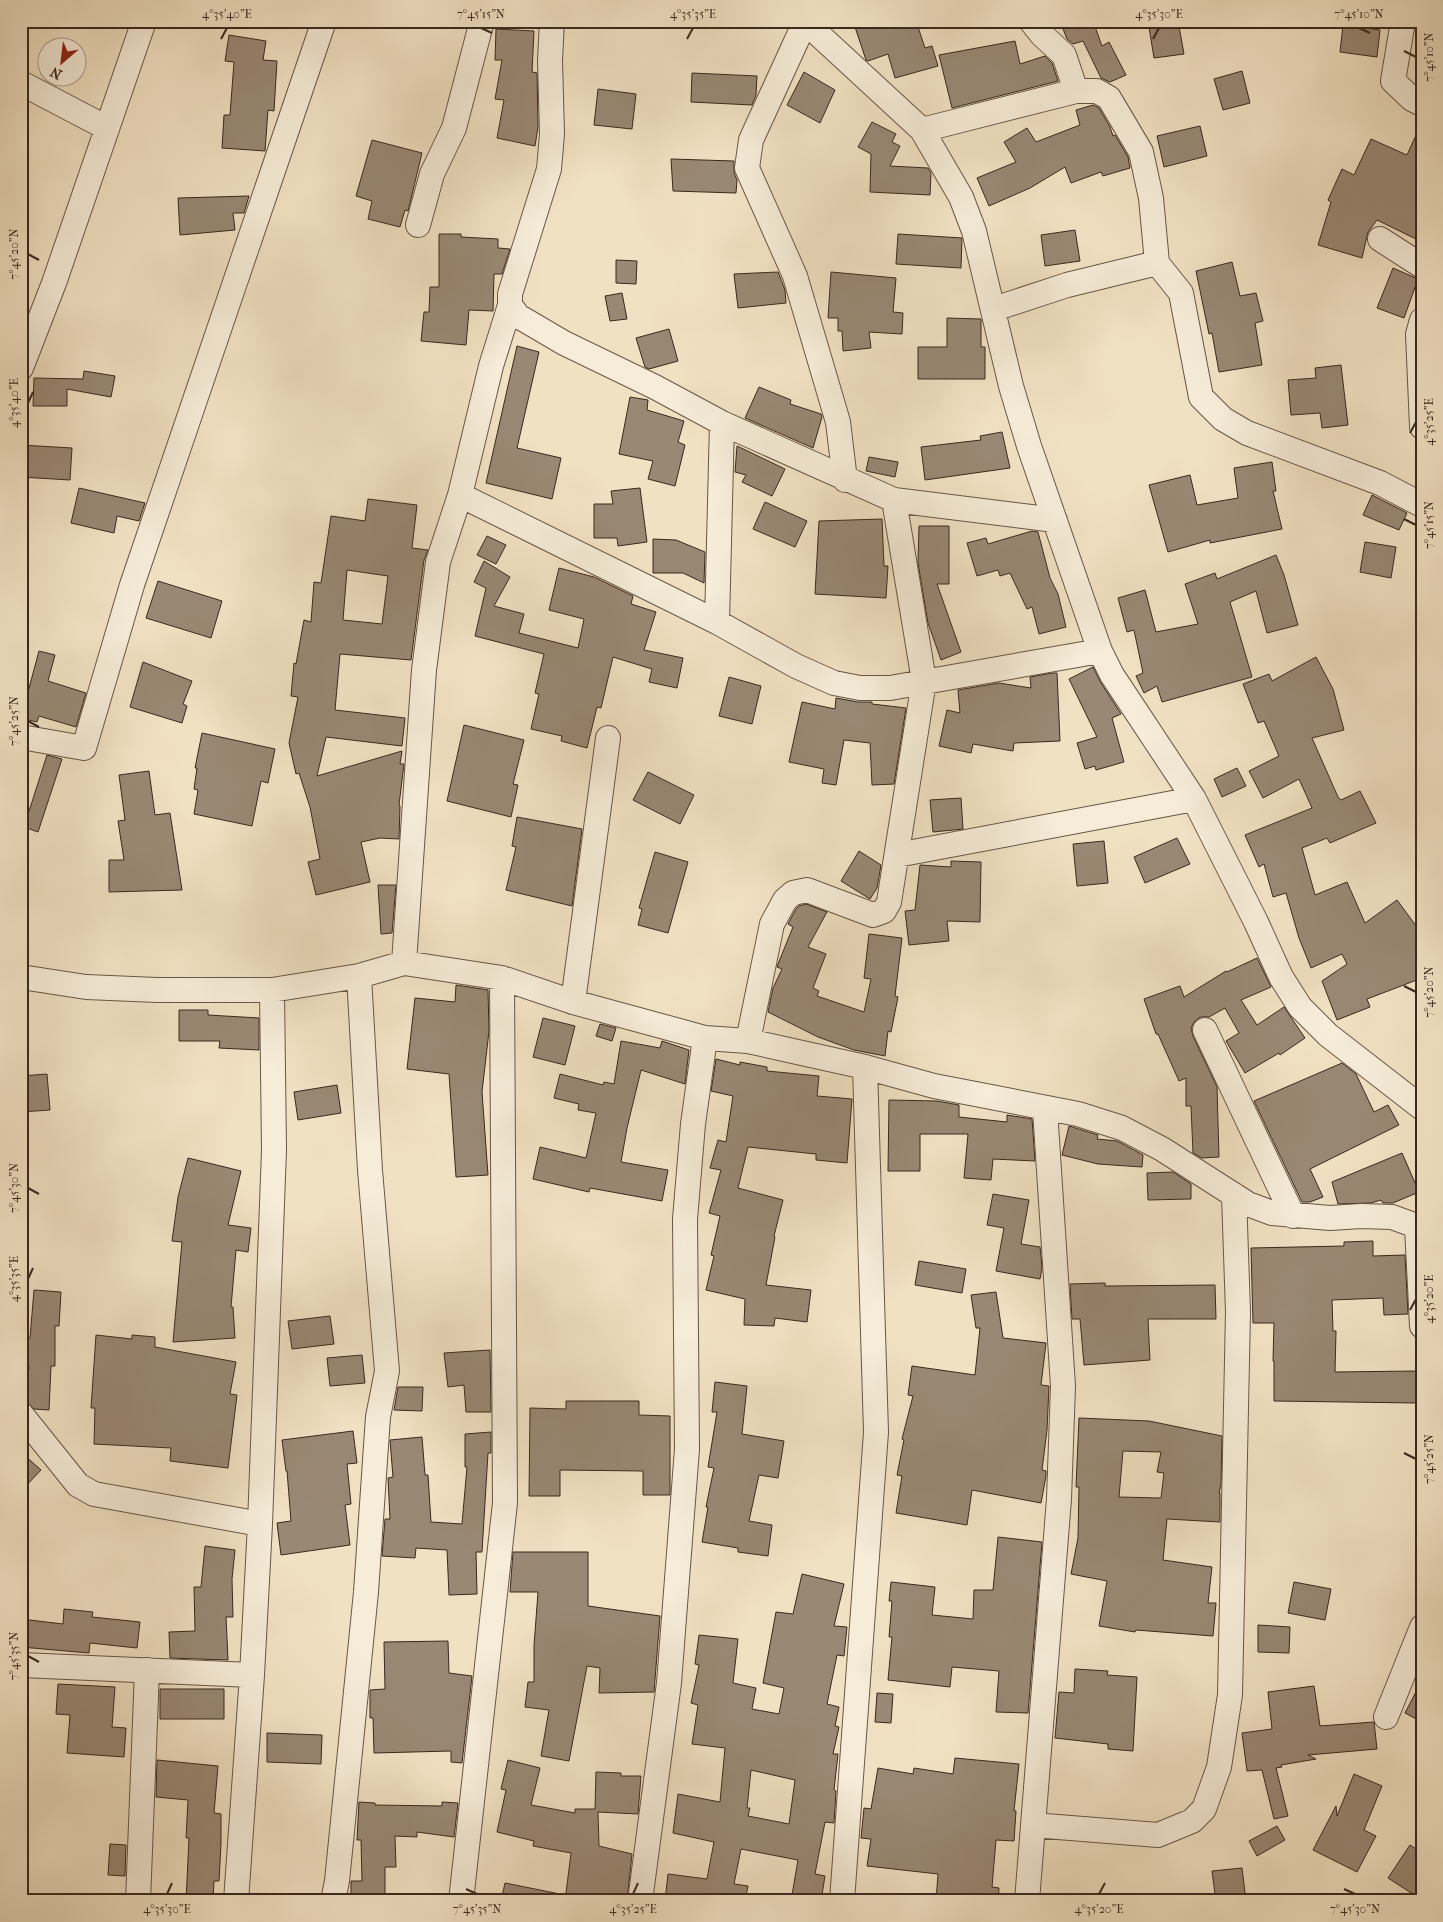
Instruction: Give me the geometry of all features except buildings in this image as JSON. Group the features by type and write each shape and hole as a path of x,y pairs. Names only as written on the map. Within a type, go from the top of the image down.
{"street":[{"path":"21,368 54,283 144,21"},
{"path":"21,737 84,748 132,585 324,21"},
{"path":"418,225 432,174 454,128 482,21"},
{"path":"404,963 424,670 438,562 460,495 491,366 510,305 510,294 549,169 552,134 552,21"},
{"path":"1031,21 1042,35 1064,55 1076,91"},
{"path":"1403,21 1393,81 1412,99 1422,104"},
{"path":"845,480 838,422 795,276 747,168 751,140 804,22 922,130 961,198 974,231 1011,386 1029,446 1100,651 1112,675 1194,799 1256,922 1281,977 1300,1007 1328,1035 1422,1108"},
{"path":"21,83 107,128"},
{"path":"922,130 1076,91 1097,91 1109,98 1141,152 1151,198 1157,263 1181,293 1201,397 1222,419 1247,433 1380,483 1422,505"},
{"path":"1380,239 1422,266"},
{"path":"994,309 1067,285 1157,263"},
{"path":"510,305 518,316 564,343 655,387 722,423 845,480 894,500 1055,520"},
{"path":"1422,320 1418,334 1422,427"},
{"path":"717,622 722,423"},
{"path":"460,495 717,622 796,666 834,683 860,688 890,688 1100,651"},
{"path":"748,1042 772,924 785,900 793,893 808,890 873,915 884,911 889,902 924,682 894,500"},
{"path":"573,1002 608,738"},
{"path":"897,854 1194,799"},
{"path":"21,977 86,987 157,990 272,990 359,976 404,963 502,978 573,1002 706,1038 748,1042 866,1067 934,1086 1078,1114 1122,1128 1162,1149 1248,1204 1272,1213 1330,1218 1392,1217 1420,1228 1422,1326"},
{"path":"334,1901 366,1592 378,1417 387,1370 370,1170 359,976"},
{"path":"461,1901 505,1503 502,978"},
{"path":"236,1901 252,1675 260,1524 274,1150 272,990"},
{"path":"1205,1030 1293,1216"},
{"path":"640,1901 669,1683 687,1450 685,1219 693,1124 706,1038"},
{"path":"842,1901 876,1432 866,1067"},
{"path":"1027,1901 1059,1499 1063,1386 1045,1109"},
{"path":"1033,1825 1158,1835 1192,1821 1204,1809 1218,1767 1230,1695 1238,1312 1234,1194"},
{"path":"21,1414 78,1485 94,1494 260,1524"},
{"path":"1386,1717 1422,1627"},
{"path":"21,1665 252,1675"},
{"path":"138,1901 147,1670"}]}
